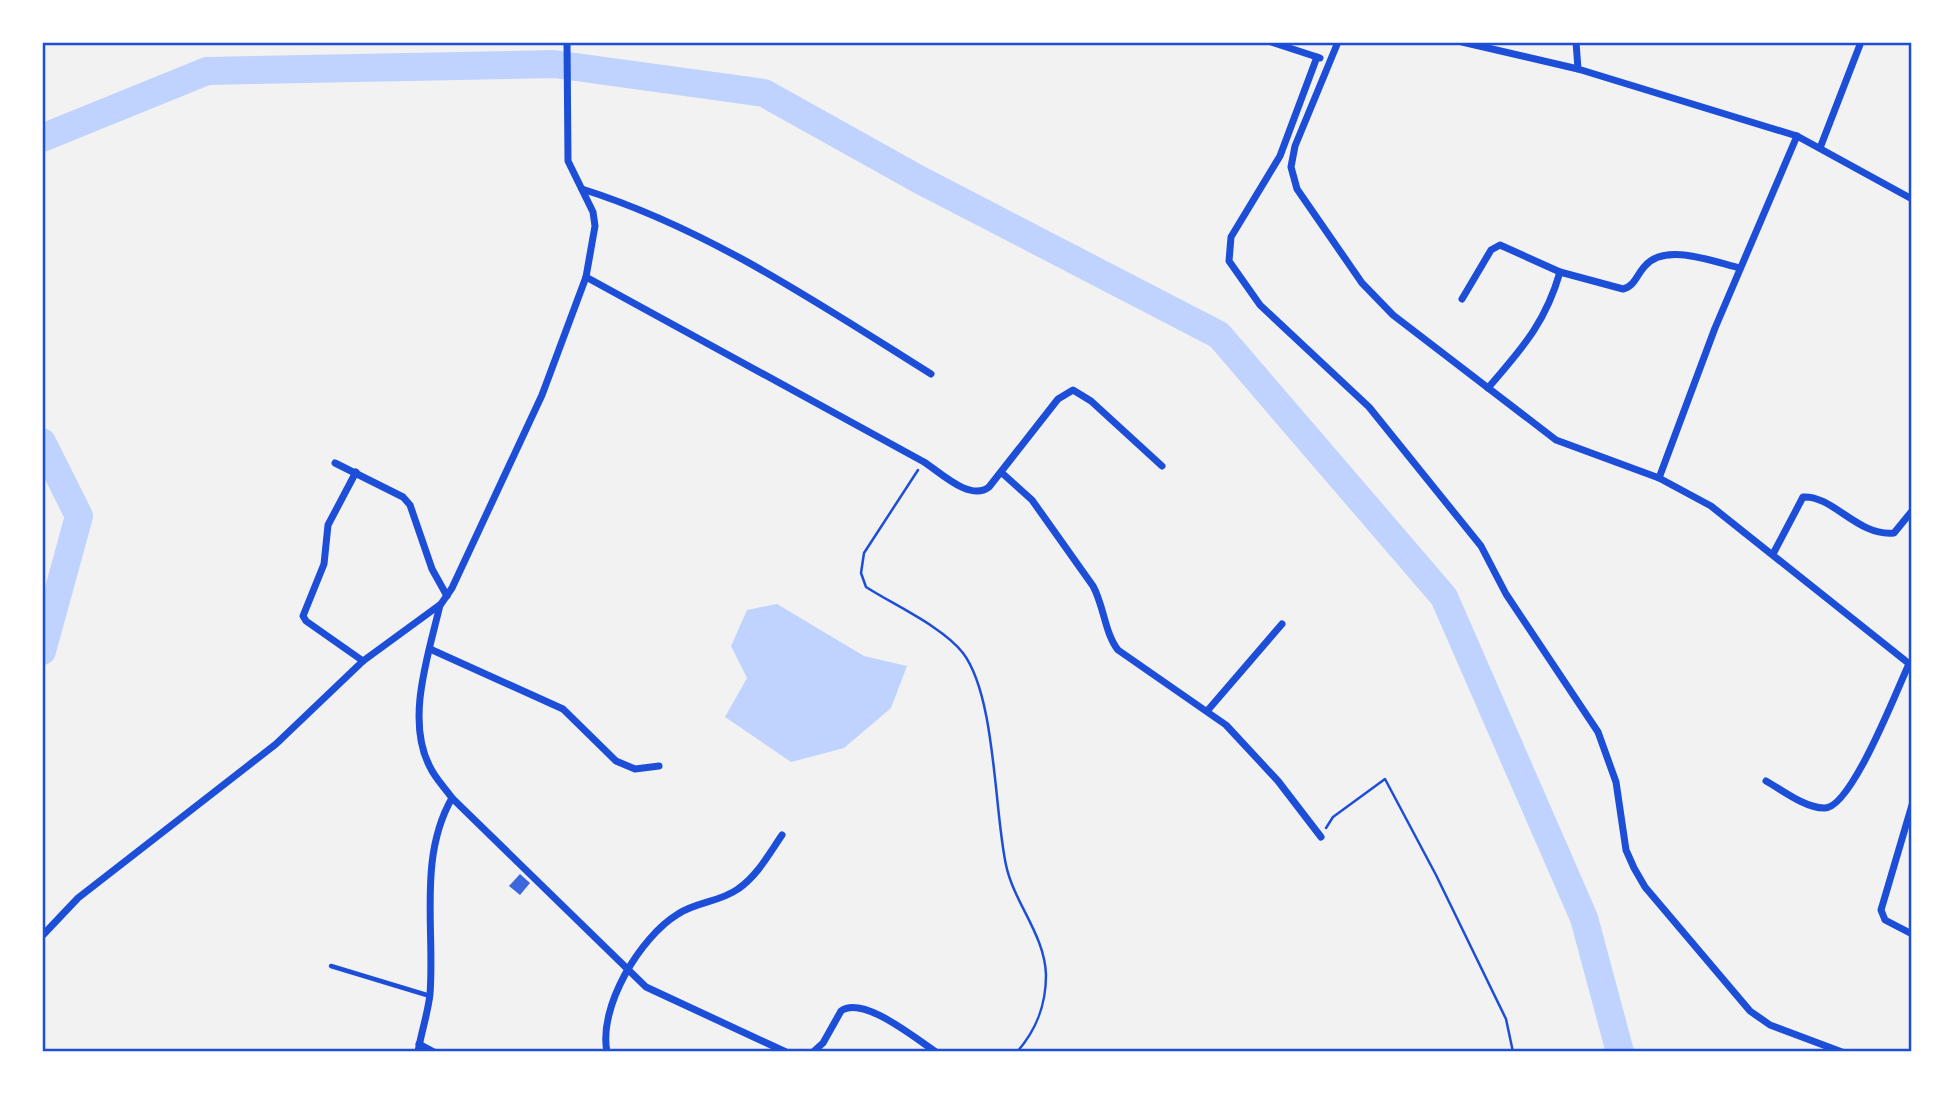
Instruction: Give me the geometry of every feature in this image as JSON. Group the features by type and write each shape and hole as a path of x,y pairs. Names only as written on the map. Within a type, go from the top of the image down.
{"street":[{"path":"42,936 78,898 276,744 363,661 447,596 466,563 532,416 586,277 595,226 593,212 568,161 568,42"},
{"path":"1271,42 1328,61"},
{"path":"1338,42 1295,146 1291,167 1297,189 1362,283 1392,315 1556,440 1659,478 1711,506 1910,665 1854,780 1836,804 1822,809 1766,781"},
{"path":"1462,42 1578,69 1797,136 1912,199"},
{"path":"1576,42 1578,69"},
{"path":"1820,148 1861,42"},
{"path":"1317,57 1280,156 1231,237 1228,249 1232,268 1260,305 1369,407 1481,546 1506,594 1598,732 1616,782 1626,850 1645,887 1750,1011 1770,1025 1842,1052"},
{"path":"1659,478 1740,268 1797,136"},
{"path":"582,189 617,201 759,265 931,374"},
{"path":"1462,299 1496,246 1510,248 1560,272 1623,289 1633,283 1645,265 1661,256 1688,257 1740,268"},
{"path":"1488,388 1541,323 1560,272"},
{"path":"586,277 974,492 984,491 1002,473 1058,399 1073,390 1091,401 1162,466"},
{"path":"335,463 394,490 410,505 432,569 447,596"},
{"path":"356,472 328,525 324,564 303,616 306,621 363,661"},
{"path":"1002,473 1040,511 1093,586 1101,601 1112,643 1118,650 1208,710 1278,781 1321,837"},
{"path":"1773,554 1803,497 1812,497 1854,522 1882,533 1894,533 1912,511"},
{"path":"440,604 421,699 420,735 429,766 452,798 625,970 646,987 786,1052"},
{"path":"1208,710 1282,624"},
{"path":"430,649 563,709 616,761 635,769 659,766"},
{"path":"434,1052 419,1048 430,996 434,844 441,817 452,798"},
{"path":"1912,805 1881,911 1885,920 1912,934"},
{"path":"607,1052 607,1030 625,970 667,922 689,908 728,895 746,882 782,835"},
{"path":"813,1052 823,1042 841,1011 852,1007 878,1015 936,1052"}],"lane":[{"path":"331,966 430,996"}],"path":[{"path":"923,462 864,552 861,573 866,587 950,639 972,669 996,781 1006,864 1013,888 1040,946 1046,972 1045,998 1039,1019 1017,1052"},
{"path":"1321,837 1333,817 1385,779 1436,874 1506,1019 1513,1052"}],"water":[{"path":"777,604 864,656 907,666 891,708 844,748 791,762 725,717 747,678 731,646 747,610"}],"building":[{"path":"520,874 530,883 520,895 509,886"}],"waterway":[{"path":"42,138 207,71 554,64 764,93 920,180 1219,335 1444,597 1584,918 1620,1052"},
{"path":"42,442 79,516 42,651"}]}
